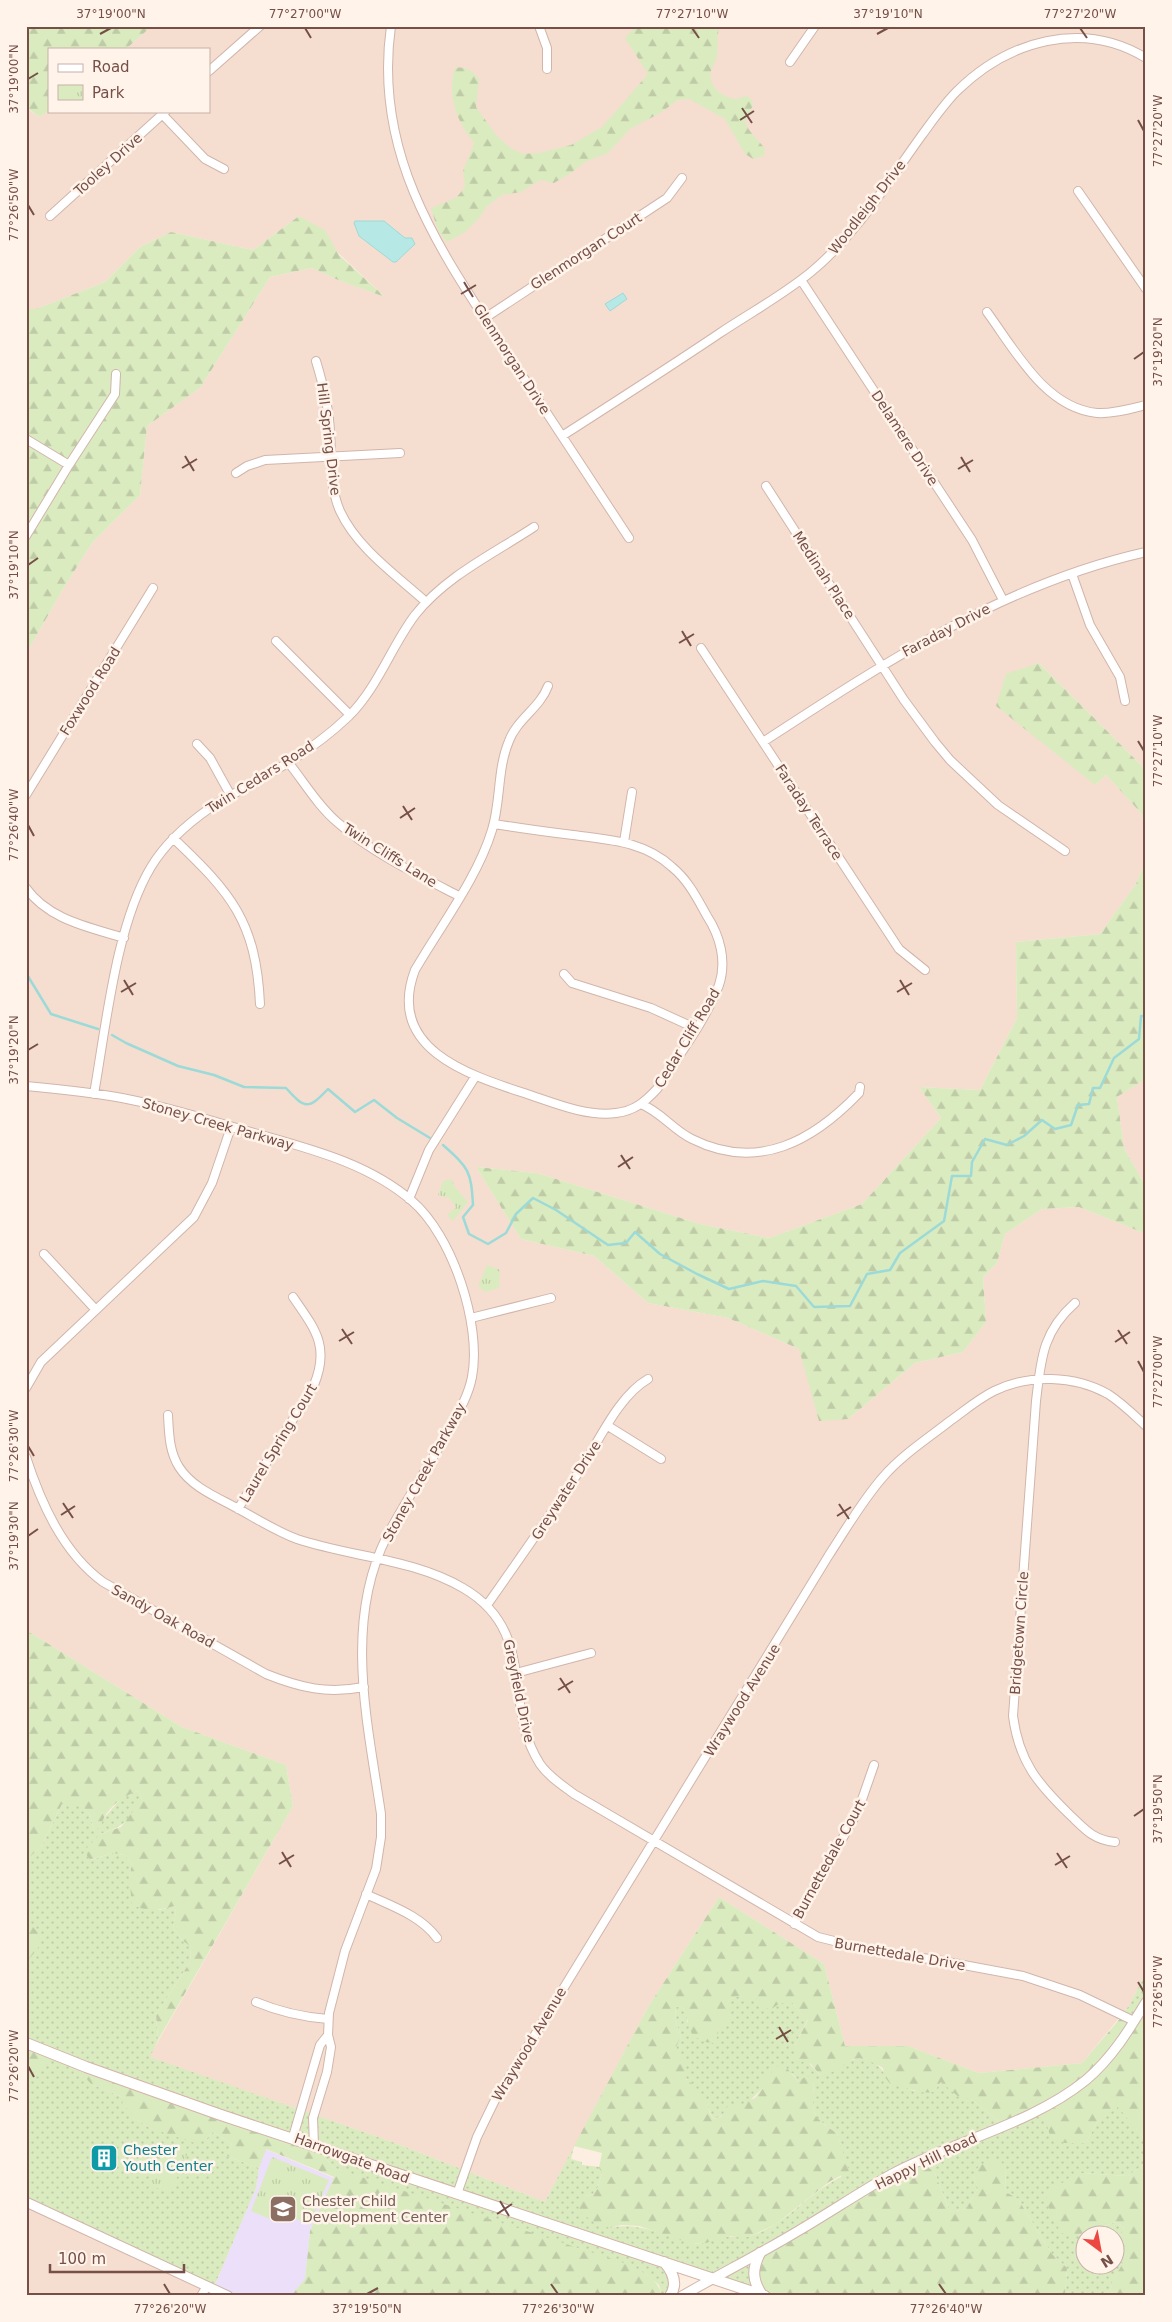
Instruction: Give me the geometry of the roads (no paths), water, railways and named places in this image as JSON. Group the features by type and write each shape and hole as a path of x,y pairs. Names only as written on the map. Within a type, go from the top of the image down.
{"main road":[{"name":"Harrowgate Road","path":"26,2043 126,2082 764,2295"},
{"path":"760,2253 754,2264 753,2276 756,2286 764,2295"},
{"path":"664,2261 672,2271 674,2282 670,2296"}],"street":[{"path":"210,70 260,26"},
{"name":"Glenmorgan Drive","path":"391,26 390,94 399,150 418,204 440,248 629,538"},
{"path":"539,26 547,48 547,69"},
{"path":"790,62 815,26"},
{"name":"Woodleigh Drive","path":"562,436 800,280 833,253 848,236 941,110 973,76 1016,50 1032,43 1068,37 1106,40 1146,58"},
{"path":"164,113 205,159 224,169"},
{"name":"Tooley Drive","path":"50,216 164,113"},
{"name":"Glenmorgan Court","path":"485,318 667,198 682,178"},
{"path":"1078,191 1146,289"},
{"name":"Delamere Drive","path":"800,280 972,540 1003,600"},
{"path":"987,312 1043,386 1066,404 1098,413 1119,412 1146,405"},
{"name":"Hill Spring Drive","path":"316,361 327,405 335,496 344,518 364,546 426,602"},
{"path":"26,536 115,394 116,374"},
{"path":"26,439 69,465"},
{"path":"236,473 247,466 265,460 400,453"},
{"name":"Medinah Place","path":"766,486 883,664 919,723 950,760 998,805 1065,850"},
{"name":"Twin Cedars Road","path":"94,1094 112,988 124,938 142,883 151,866 173,838 193,820 288,762 337,727 377,680 409,625 426,602 450,581 534,527"},
{"name":"Faraday Drive","path":"763,742 883,664 942,630 1003,600 1072,574 1146,552"},
{"path":"1072,574 1090,625 1120,677 1125,701"},
{"name":"Foxwood Road","path":"26,795 153,588"},
{"path":"276,641 350,714"},
{"name":"Faraday Terrace","path":"701,648 899,949 925,970"},
{"name":"Cedar Cliff Road","path":"494,824 624,842 644,848 672,866 690,886 716,930 722,960 719,984 658,1089 642,1104 623,1112 593,1113 552,1103 474,1077 458,1068 429,1046 415,1027 408,1008 409,986 415,970 486,849 494,824 502,770 510,738 521,721 540,702 548,686"},
{"path":"197,744 210,758 231,796"},
{"name":"Twin Cliffs Lane","path":"288,762 328,814 348,832 419,875 459,896"},
{"path":"624,842 632,792"},
{"path":"173,838 216,879 244,921 255,954 260,1004"},
{"path":"26,888 41,905 54,913 124,938"},
{"path":"564,974 572,983 651,1008 695,1028"},
{"path":"409,1199 429,1150 474,1077"},
{"name":"Stoney Creek Parkway","path":"26,1086 122,1098 231,1127 347,1162 409,1199 430,1221 462,1286 471,1318 474,1356 467,1394 386,1538 377,1560 364,1614 362,1647 364,1686 381,1814 379,1851 376,1868 345,1951 328,2019 328,2035 332,2047 327,2072 312,2118 314,2145"},
{"path":"642,1104 657,1112 681,1132 706,1145 735,1152 762,1152 796,1142 824,1126 859,1093 860,1087"},
{"path":"26,1388 41,1362 194,1217 212,1183 231,1127"},
{"path":"44,1254 96,1310"},
{"name":"Laurel Spring Court","path":"238,1509 319,1374 322,1361 320,1340 315,1329 293,1297"},
{"path":"471,1318 551,1298"},
{"name":"Bridgetown Circle","path":"1076,1303 1057,1322 1049,1334 1043,1350 1039,1379 1013,1716 1015,1732 1025,1761 1042,1788 1096,1838 1115,1842"},
{"name":"Greywater Drive","path":"487,1605 536,1536 632,1390 648,1379"},
{"name":"Wraywood Avenue","path":"457,2194 477,2137 495,2100 858,1510 882,1477 913,1449 980,1399 1007,1386 1039,1379 1062,1380 1093,1387 1120,1403 1146,1426"},
{"name":"Greyfield Drive","path":"168,1416 171,1448 179,1467 197,1485 238,1509 297,1539 408,1567 447,1580 462,1587 487,1605 506,1630 510,1642 527,1735 541,1765 574,1794 654,1840"},
{"path":"608,1426 661,1459"},
{"name":"Sandy Oak Road","path":"26,1457 52,1520 69,1549 84,1567 102,1582 282,1681 317,1690 332,1691 364,1686"},
{"path":"26,1485 35,1481"},
{"path":"516,1674 591,1652"},
{"name":"Burnettedale Court","path":"794,1924 854,1818 874,1765"},
{"name":"Burnettedale Drive","path":"654,1840 794,1924 833,1943 1023,1976 1080,1995 1134,2021"},
{"path":"366,1894 411,1916 431,1929 437,1938"},
{"path":"256,2002 277,2011 299,2016 328,2019"},
{"name":"Happy Hill Road","path":"682,2296 760,2253 892,2175 936,2153 1016,2121 1070,2091 1101,2066 1146,2002"},
{"name":"Stoney Creek Parkway","path":"293,2137 320,2046 328,2035"},
{"path":"26,2202 228,2296"},
{"path":"201,2296 207,2286"}],"water":[{"path":"355,221 384,221 405,238 412,238 415,244 396,262 393,262 359,236"},
{"path":"623,293 627,299 610,311 605,304"}],"waterway":[{"path":"26,973 51,1014 98,1029"},
{"path":"443,1145 463,1165 469,1177 473,1205 463,1217 469,1234 488,1244 506,1233 516,1214 533,1198 556,1210 608,1245 626,1243 635,1232 660,1254 729,1289 763,1281 796,1286 814,1307 850,1306 867,1274 890,1270 900,1253 944,1221 952,1176 971,1176 972,1162 985,1139 1007,1145 1024,1136 1042,1120 1055,1129 1071,1125 1078,1105 1089,1104 1093,1088 1100,1088 1114,1058 1139,1039 1141,1016 1146,1016"},
{"path":"112,1035 178,1066 214,1075 244,1087 286,1088 302,1103 307,1104 316,1101 328,1089 355,1112 374,1100 397,1118 430,1138"}],"place":[{"name":"Chester Youth Center","path":"104,2158"},
{"name":"Chester Child Development Center","path":"283,2209"}]}
